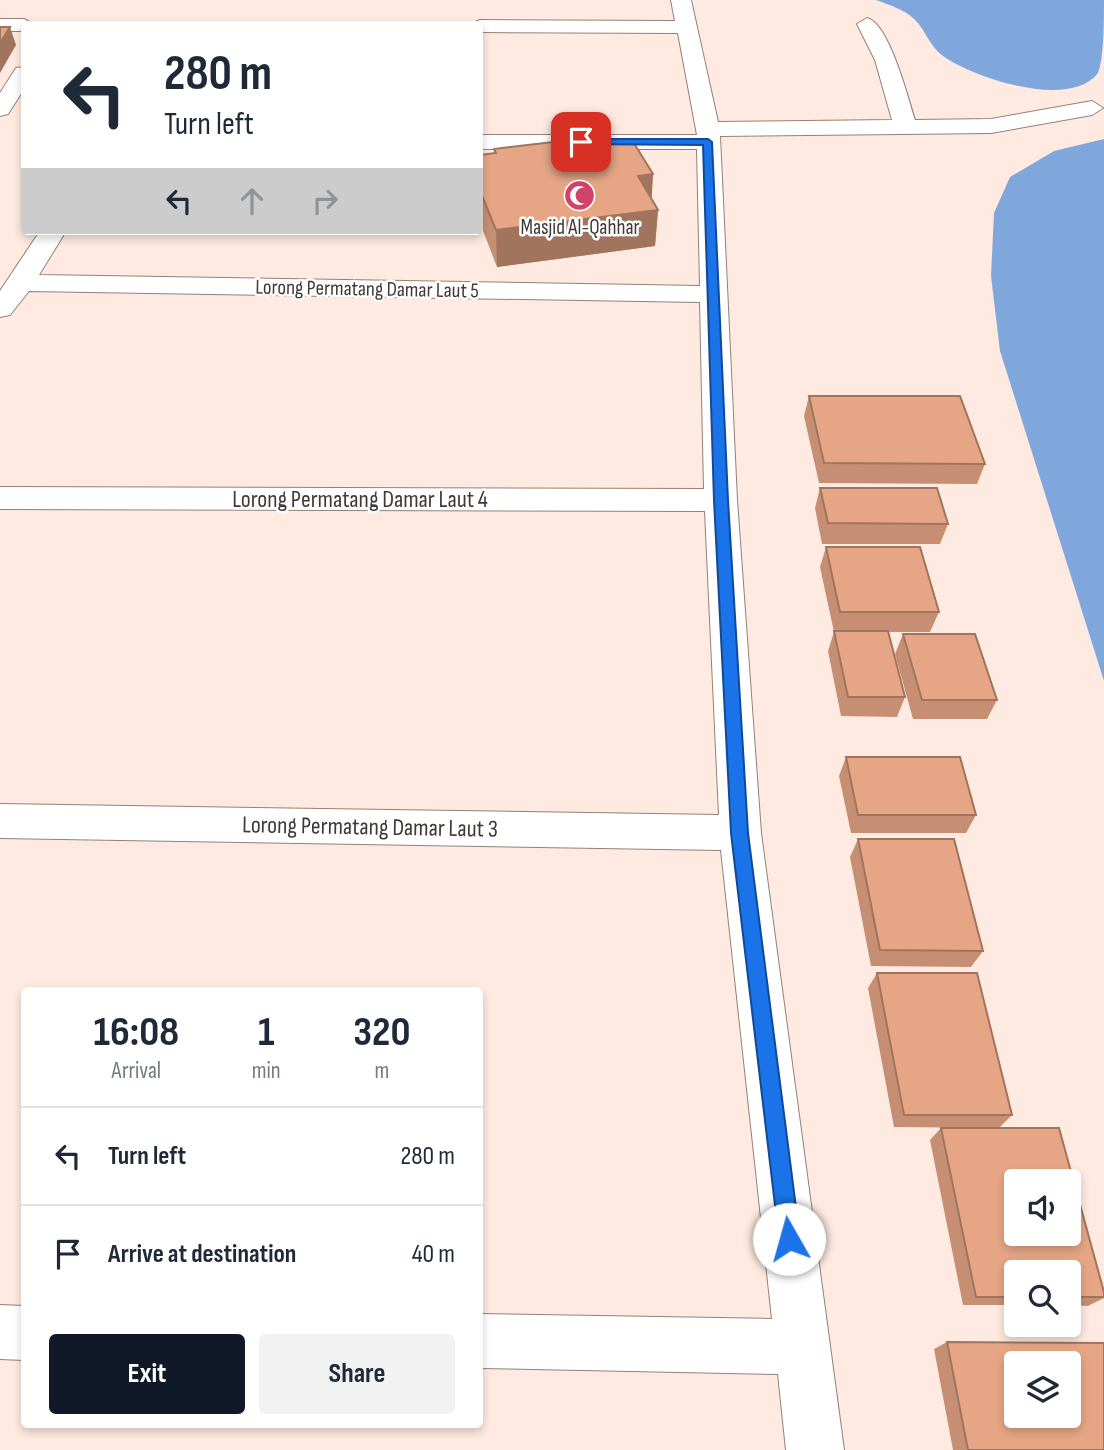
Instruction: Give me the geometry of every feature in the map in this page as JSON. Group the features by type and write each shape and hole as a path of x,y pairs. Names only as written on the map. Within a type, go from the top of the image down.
{"street":[{"path":"483,26 683,13 708,135 721,500 740,833 815,1450"},
{"path":"1,15 21,24"},
{"path":"867,24 884,60 906,128"},
{"path":"0,109 21,78"},
{"path":"483,142 991,126 1092,108"},
{"path":"0,309 20,284 51,235"},
{"name":"Lorong Permatang Damar Laut 5","path":"20,284 714,294"},
{"name":"Lorong Permatang Damar Laut 4","path":"0,498 721,500"},
{"name":"Lorong Permatang Damar Laut 3","path":"0,821 740,833"},
{"path":"0,1332 21,1333"},
{"path":"483,1341 803,1347"}],"water":[{"path":"876,0 1104,0 1100,67 1098,73 1085,84 1066,89 1045,90 998,81 957,65 943,56 910,16"},
{"path":"1104,139 1104,681 1000,351 991,276 994,213 1010,177 1054,151"}],"building":[{"path":"0,27 10,27 0,43"},
{"path":"596,137 600,144 632,140 653,174 638,176 658,210 496,230 483,198 483,155 496,153 494,149"},
{"path":"809,396 960,396 985,464 824,463"},
{"path":"820,488 937,488 948,524 828,523"},
{"path":"826,547 920,547 939,612 840,612"},
{"path":"834,631 888,631 905,697 848,697"},
{"path":"903,634 975,634 997,700 922,700"},
{"path":"846,757 960,757 976,815 858,815"},
{"path":"858,839 954,839 983,951 880,950"},
{"path":"877,973 977,973 1012,1115 904,1115"},
{"path":"941,1128 1059,1128 1070,1169 1004,1169 1004,1246 1081,1246 1081,1208 1104,1297 1081,1297 1081,1260 1004,1260 1004,1297 976,1297"},
{"path":"947,1342 1104,1343 1104,1450 968,1450"}],"place":[{"name":"Masjid Al-Qahhar","path":"580,195"}],"route":[{"path":"581,142 708,142 721,500 740,833 789,1239"}]}
